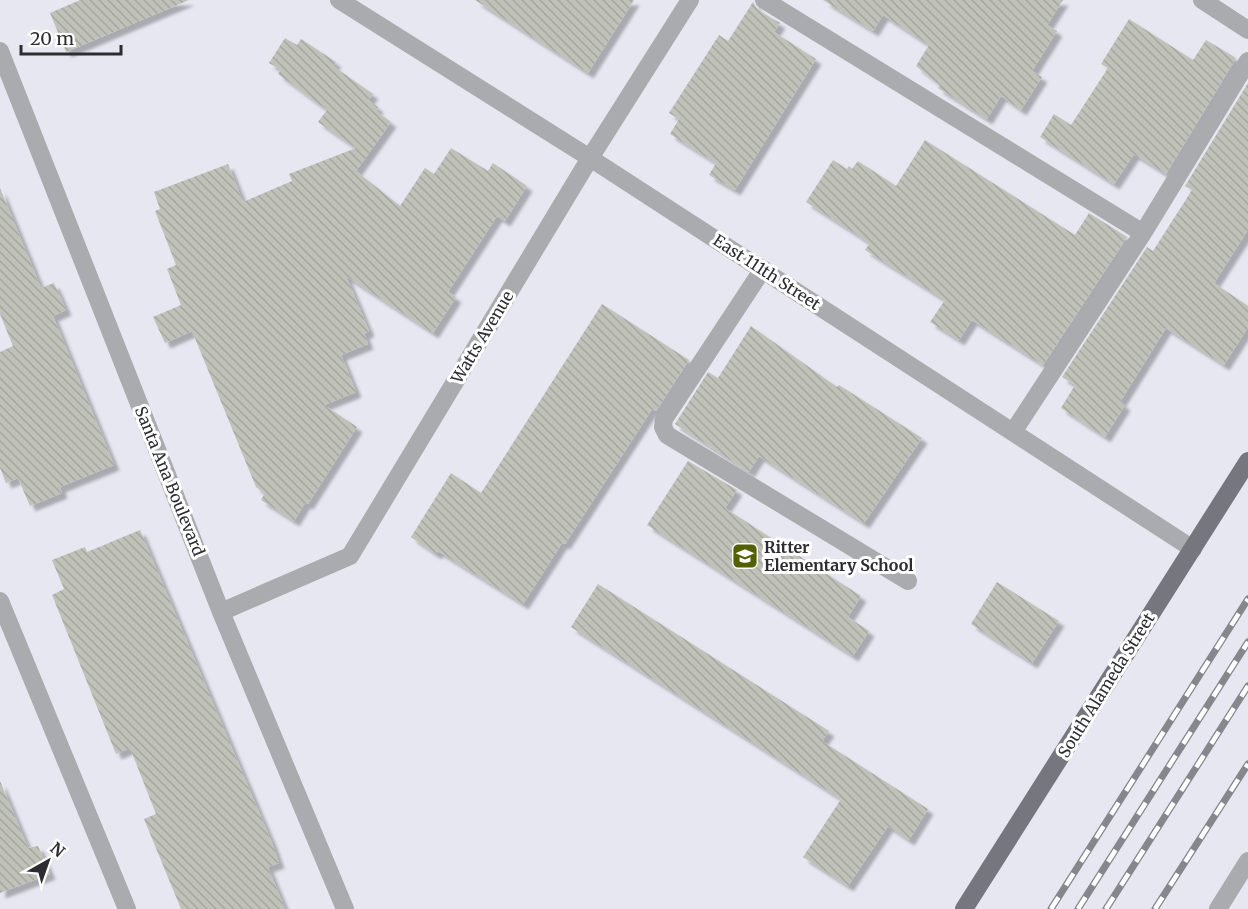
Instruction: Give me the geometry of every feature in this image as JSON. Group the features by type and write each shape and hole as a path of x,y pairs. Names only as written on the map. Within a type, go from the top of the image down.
{"main road":[{"name":"South Alameda Street","path":"964,909 1248,461"}],"street":[{"name":"East 111th Street","path":"339,0 763,269 1193,549"},
{"name":"Watts Avenue","path":"221,612 350,556 590,158 690,0"},
{"path":"764,0 1143,233"},
{"path":"1202,0 1248,30"},
{"name":"Santa Ana Boulevard","path":"0,51 221,612 345,909"},
{"path":"1013,432 1143,233 1248,61"},
{"path":"763,269 664,419 663,428 667,435 908,581"},
{"path":"0,601 127,909"},
{"path":"1218,909 1248,861"}],"building":[{"path":"80,0 189,0 66,52 50,13"},
{"path":"475,0 634,0 588,73"},
{"path":"823,0 1063,0 1047,25 1057,31 1032,71 1042,77 1021,110 1001,96 987,119 938,88 940,85 916,66 929,45 883,15 873,31"},
{"path":"753,2 758,10 780,23 774,32 816,59 735,190 709,175 716,163 670,134 679,119 669,113 719,35 728,41"},
{"path":"1129,19 1193,60 1206,40 1236,58 1166,174 1134,154 1114,184 1040,137 1054,114 1071,125 1108,68 1101,64"},
{"path":"285,38 297,45 301,39 336,62 333,66 373,94 368,100 378,107 376,111 391,122 356,171 400,206 425,168 434,174 451,148 488,171 493,163 527,186 505,221 497,216 448,292 456,297 433,333 346,276 369,331 364,334 368,344 341,355 356,392 324,405 357,427 308,504 305,503 294,521 261,500 265,493 256,487 192,331 165,343 153,317 181,305 167,269 176,265 155,211 160,209 154,192 228,164 243,202 292,181 289,174 356,148 318,122 327,110 278,74 281,70 269,63"},
{"path":"1248,83 1248,230 1214,283 1248,306 1248,327 1224,365 1166,328 1120,402 1125,405 1105,437 1061,408 1075,385 1062,377 1147,247 1153,251 1192,190 1185,186"},
{"path":"925,140 1075,235 1089,213 1127,237 1043,365 972,320 959,340 930,322 945,300 865,250 870,243 806,202 833,160 847,169 849,166 852,169 858,161 896,186"},
{"path":"0,188 41,288 54,283 66,310 53,316 114,465 60,487 62,493 30,506 18,478 6,483 0,468 0,352 13,346 0,314"},
{"path":"602,304 689,360 656,411 652,409 565,544 562,543 523,604 438,551 436,554 411,537 451,473 481,493"},
{"path":"751,326 837,387 839,385 922,438 864,523 759,456 749,472 675,424 708,372 718,378"},
{"path":"688,461 737,490 725,508 861,596 848,617 869,631 853,656 647,525"},
{"path":"140,530 272,843 279,863 268,867 285,909 181,909 144,819 156,814 130,748 116,754 52,595 64,589 52,560 85,547 87,552"},
{"path":"997,582 1059,621 1032,663 971,624"},
{"path":"598,584 829,731 822,741 928,809 909,840 888,826 848,886 803,857 841,799 571,627"},
{"path":"0,781 28,848 38,846 50,874 0,893"}],"railway":[{"path":"1051,909 1248,599"},
{"path":"1078,909 1248,642"},
{"path":"1106,909 1248,686"},
{"path":"1155,909 1248,764"}],"place":[{"name":"Ritter Elementary School","path":"745,556"}]}
